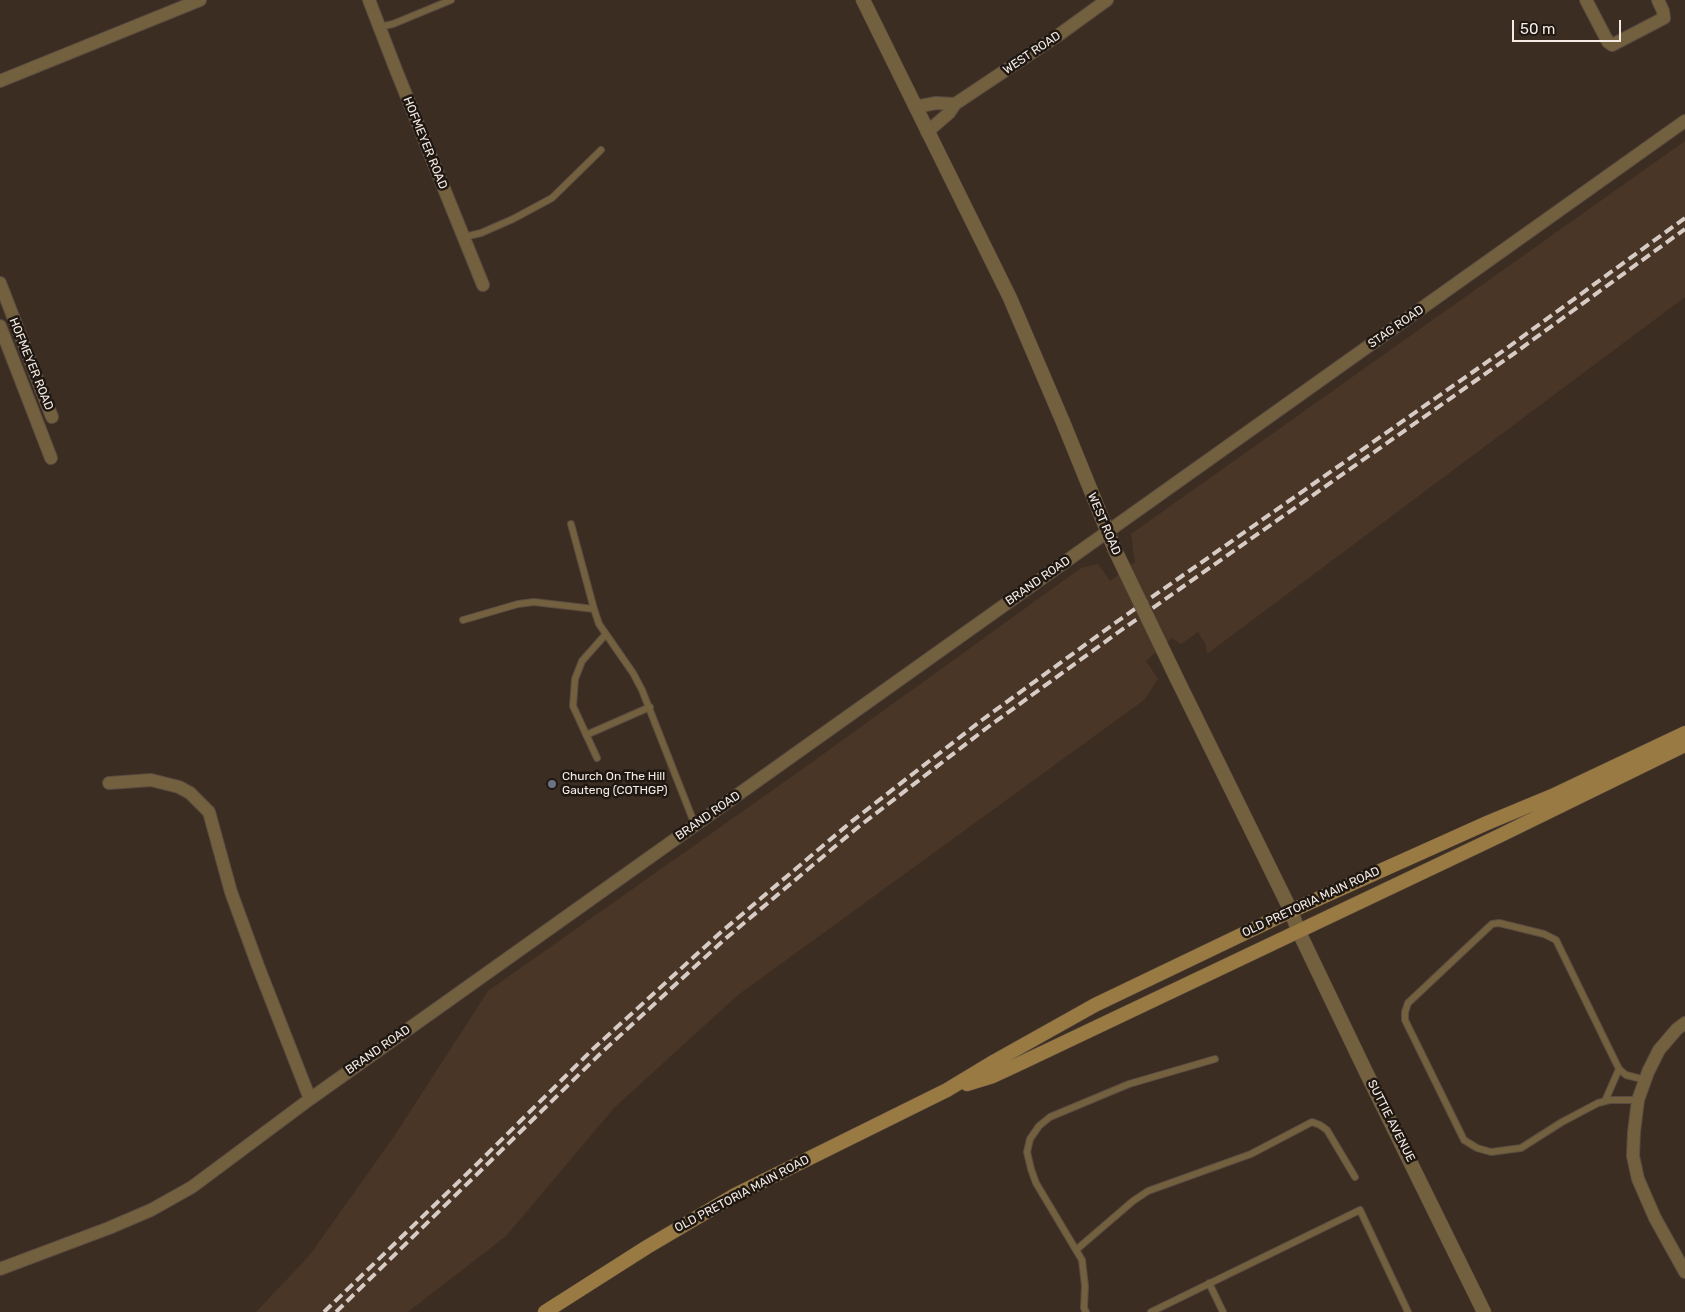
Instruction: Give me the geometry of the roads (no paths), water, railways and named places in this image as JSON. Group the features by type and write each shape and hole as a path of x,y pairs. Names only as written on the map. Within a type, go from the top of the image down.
{"main road":[{"name":"OLD PRETORIA MAIN ROAD","path":"545,1312 639,1251 735,1195 947,1090 995,1060 1095,1005 1291,910 1552,796 1685,733"},
{"name":"OLD PRETORIA MAIN ROAD","path":"947,1090 993,1076 1499,836 1685,745"}],"street":[{"path":"0,81 200,0"},
{"name":"HOFMEYER ROAD","path":"369,0 483,285"},
{"name":"WEST ROAD","path":"863,0 1010,298 1063,422 1106,533 1291,910"},
{"name":"WEST ROAD","path":"927,132 949,113 955,104 1060,34 1107,0"},
{"path":"1586,0 1608,42 1612,45 1664,18 1665,14 1658,0"},
{"path":"915,107 944,103 955,104"},
{"name":"STAG ROAD","path":"1106,533 1685,121"},
{"name":"HOFMEYER ROAD","path":"0,283 5,311 52,417"},
{"name":"HOFMEYER ROAD","path":"0,326 52,458"},
{"name":"BRAND ROAD","path":"0,1269 109,1228 151,1210 192,1187 310,1099 1106,533"},
{"path":"109,783 151,780 179,787 190,793 208,812 231,892 310,1099"},
{"name":"SUTTIE AVENUE","path":"1291,910 1298,930 1484,1312"},
{"path":"1685,1023 1677,1029 1659,1050 1638,1100 1633,1156 1638,1179 1655,1218 1685,1272"}],"lane":[{"path":"380,27 393,24 451,0"},
{"path":"464,237 481,233 513,219 552,198 601,150"},
{"path":"570,524 599,624 633,673 650,707 695,825"},
{"path":"463,620 518,604 534,602 594,609"},
{"path":"597,758 573,706 575,679 582,661 606,634"},
{"path":"586,735 650,707"},
{"path":"1638,1100 1598,1103 1562,1122 1521,1148 1491,1152 1477,1148 1464,1140 1405,1020 1408,1003 1492,924 1500,923 1544,934 1556,940 1619,1068 1626,1075 1646,1080"},
{"path":"1085,1310 1085,1276 1082,1260 1036,1183 1030,1169 1027,1152 1030,1138 1039,1126 1050,1117 1129,1084 1215,1059"},
{"path":"1605,1101 1619,1068"},
{"path":"1076,1250 1148,1190 1251,1154 1312,1122 1327,1130 1355,1176"},
{"path":"1151,1312 1360,1210 1408,1312"},
{"path":"1209,1283 1223,1312"}],"railway":[{"path":"324,1312 593,1049 720,933 851,822 982,720 1115,623 1507,348 1685,218"},
{"path":"336,1312 600,1054 725,939 857,828 988,727 1120,631 1512,355 1685,229"}],"place":[{"name":"Church On The Hill Gauteng (COTHGP)","path":"552,784"}]}
